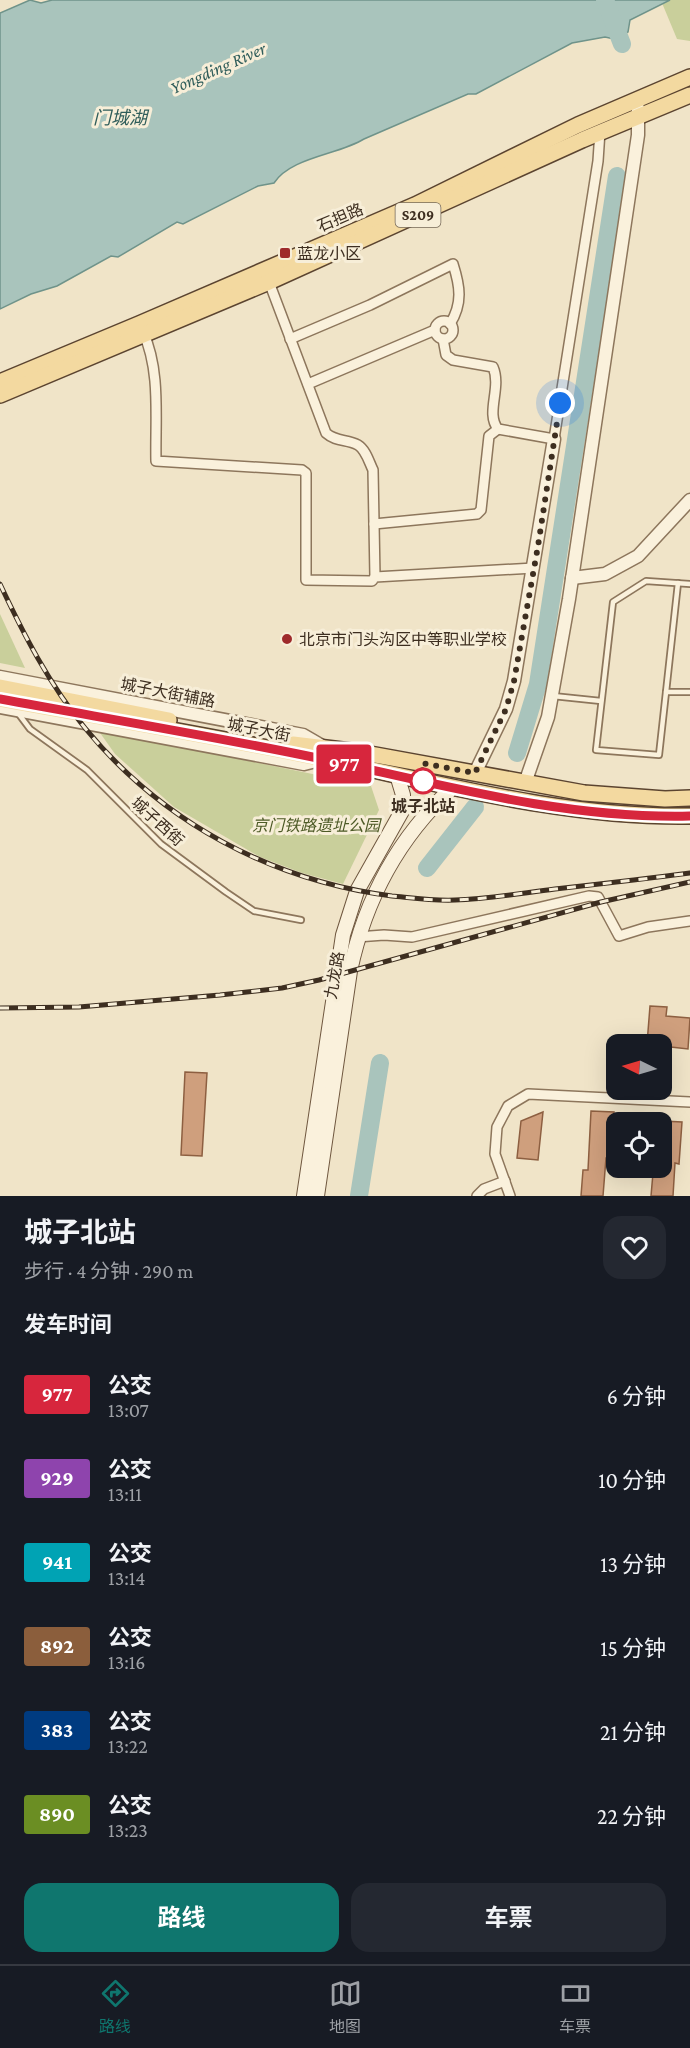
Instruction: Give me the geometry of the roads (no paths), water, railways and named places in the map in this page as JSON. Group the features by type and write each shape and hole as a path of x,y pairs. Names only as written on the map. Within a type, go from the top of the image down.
{"main road":[{"name":"石担路","path":"0,395 415,205 601,116 690,77"},
{"name":"石担路","path":"0,382 269,282 600,133 690,95"},
{"name":"城子大街","path":"0,687 302,746 396,775 452,788 581,811 664,817 690,816"},
{"name":"城子大街","path":"0,699 325,754 475,773 584,793 665,799 690,798"},
{"name":"九龙路","path":"304,1196 343,935 357,891 402,811 404,795 396,775"},
{"name":"九龙路","path":"316,1196 357,937 374,893 396,856 425,814 452,788"}],"street":[{"path":"525,783 548,717 572,578 638,135 637,101"},
{"path":"475,773 506,709 514,681 598,161 601,116"},
{"path":"290,339 453,264 461,289 460,305 450,324 451,335 442,339"},
{"path":"269,282 326,433 333,439 359,446 366,454 373,470 375,577"},
{"path":"450,324 442,321 437,324 435,330 436,335 442,339 446,355 453,360 492,367 497,377 492,417 498,429 554,439"},
{"path":"142,329 155,378 156,461 302,470 306,473 306,580 372,581 375,577 534,568"},
{"path":"308,384 435,330"},
{"path":"374,524 477,514 481,510 489,436 498,429"},
{"path":"572,578 605,574 638,556 690,500"},
{"name":"城子大街辅路","path":"0,677 303,735 325,754"},
{"path":"0,707 304,764 325,754"},
{"path":"357,937 384,935 412,937 589,896 598,897 619,936 648,927 690,921"},
{"path":"510,1196 495,1154 497,1127 508,1106 528,1094 690,1102"},
{"path":"477,1196 484,1189 505,1181"}],"lane":[{"path":"678,583 659,755 596,750 613,602 646,581 678,583 690,584"},
{"path":"666,692 690,692"},
{"path":"551,696 601,701"},
{"name":"城子西街","path":"16,711 30,729 87,770 161,844 226,892 254,910 301,920"}],"water":[{"name":"门城湖","path":"30,0 41,3 52,0 670,0 630,20 628,32 614,39 605,37 572,43 476,94 468,94 353,144 303,162 282,174 274,183 258,186 183,224 177,222 118,257 111,256 57,286 31,294 0,309 0,13"}],"waterway":[{"path":"605,0 622,44"},
{"path":"517,753 538,684 617,176"},
{"path":"427,868 475,807"},
{"path":"359,1196 380,1063"}],"railway":[{"path":"0,584 49,677 85,728 115,762 184,819 222,842 262,861 304,877 348,888 392,896 439,900 493,897 690,873"},
{"path":"0,1008 79,1007 282,988 319,980 601,902 690,882"}],"place":[{"name":"蓝龙小区","path":"285,253"},
{"name":"北京市门头沟区中等职业学校","path":"287,639"},
{"name":"城子北站","path":"423,781"}],"water label":[{"name":"Yongding River","path":"218,68"}],"park label":[{"name":"京门铁路遗址公园","path":"316,825"}]}
